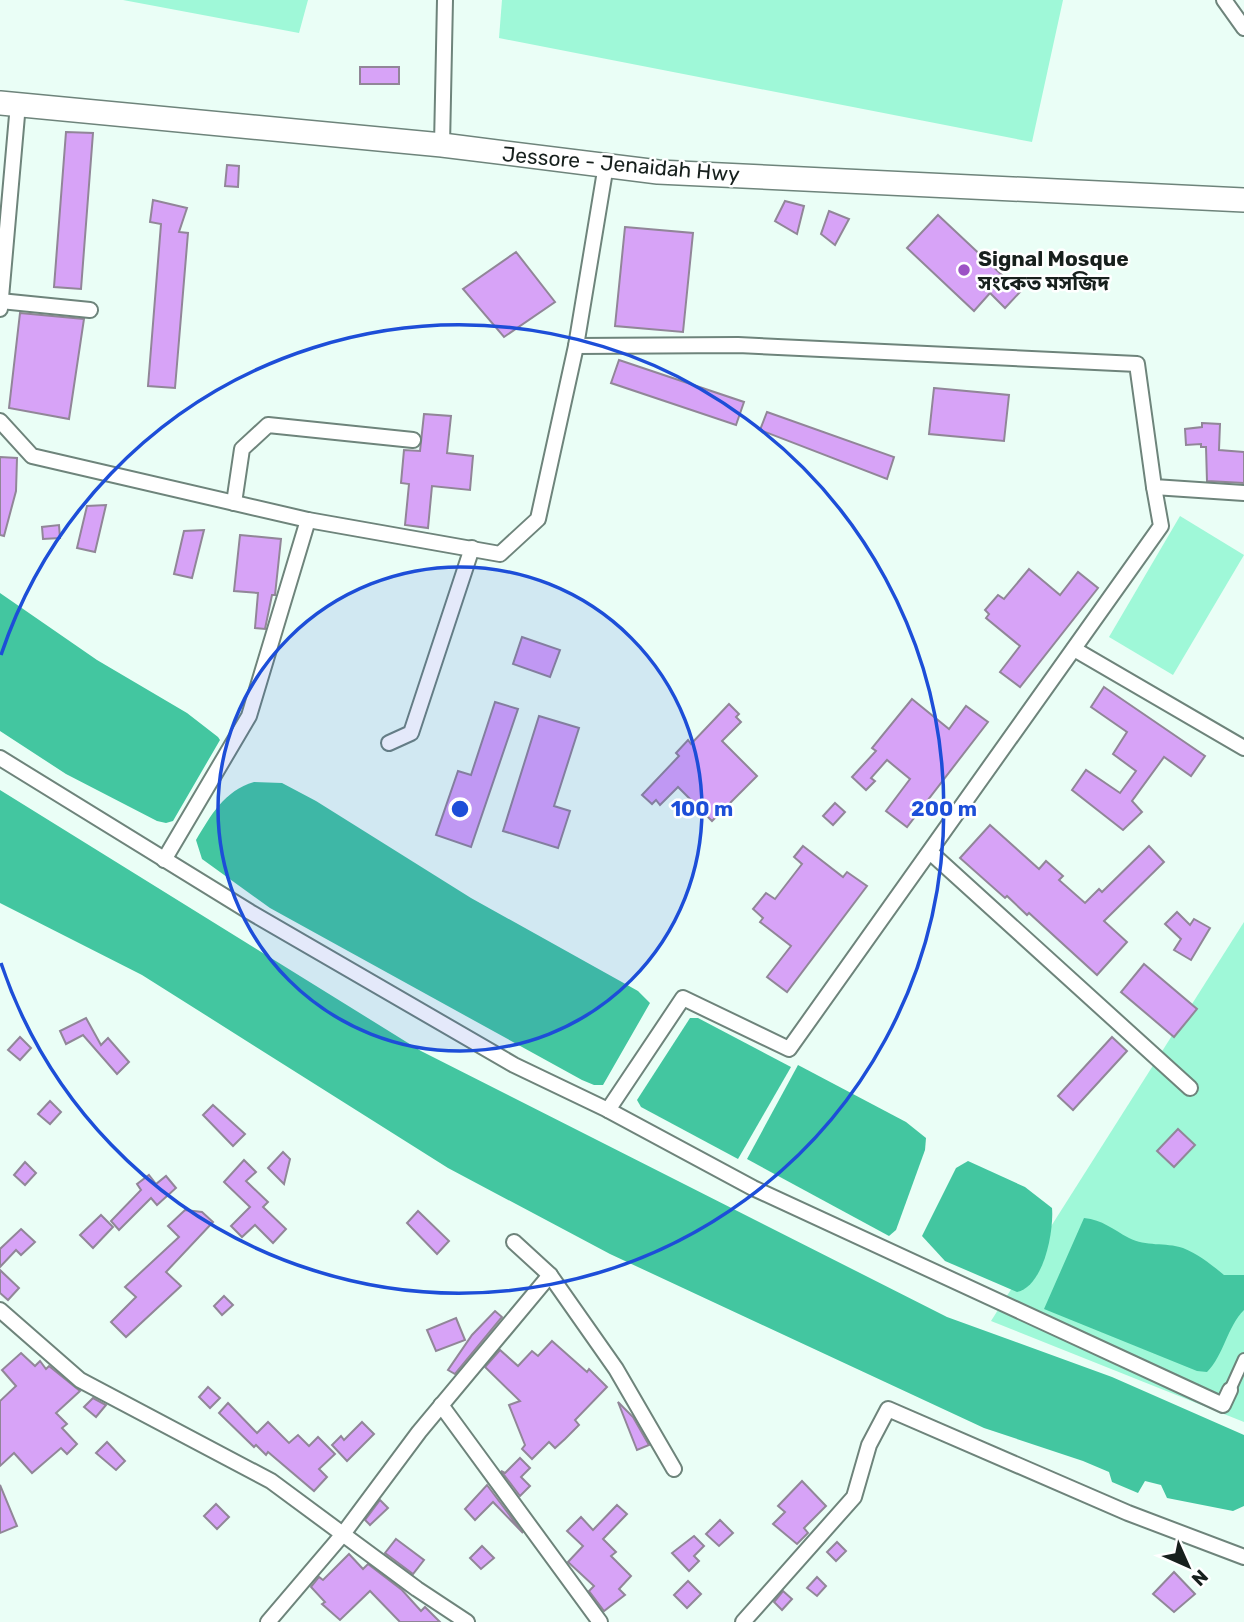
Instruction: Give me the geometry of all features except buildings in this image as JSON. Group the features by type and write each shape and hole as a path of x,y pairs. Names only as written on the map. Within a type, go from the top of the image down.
{"highway":[{"name":"Jessore - Jenaidah Hwy","path":"9,103 442,145 658,172 1244,200"}],"street":[{"path":"442,145 445,0"},
{"path":"1224,0 1244,28"},
{"path":"0,309 9,103"},
{"path":"0,421 32,456 308,520 500,554 538,519 576,346 606,165"},
{"path":"0,301 90,310"},
{"path":"576,346 738,345 1137,364 1161,526 789,1049 683,998 608,1110"},
{"path":"234,503 242,449 268,425 413,440"},
{"path":"1154,487 1244,493"},
{"path":"164,860 249,716 308,520"},
{"path":"389,743 411,733 472,548"},
{"path":"1074,649 1244,748"},
{"path":"0,758 164,860 514,1065 608,1110 753,1188 1115,1358 1223,1405 1244,1359"},
{"path":"930,852 1190,1088"},
{"path":"514,1242 551,1275 616,1369 674,1469"},
{"path":"268,1622 343,1534 441,1405 551,1275"},
{"path":"0,1310 80,1380 271,1480 467,1622"},
{"path":"441,1405 600,1622"},
{"path":"743,1622 854,1497 869,1445 888,1409 1128,1513 1244,1557"}],"shaded area":[{"path":"123,0 308,0 299,33"},
{"path":"502,0 1063,0 1032,142 499,38"},
{"path":"1180,516 1244,555 1173,675 1109,637"},
{"path":"0,593 97,660 187,713 218,737 220,740 173,821 157,821 66,774 0,731"},
{"path":"254,782 282,783 316,801 471,898 638,991 650,1003 603,1085 582,1080 270,908 202,859 196,840 207,822 219,805 234,791"},
{"path":"0,790 421,1051 947,1317 1112,1377 1244,1435 1244,1506 1233,1511 1167,1498 1161,1485 1145,1481 1138,1493 1112,1482 1109,1472 1083,1461 984,1428 610,1254 448,1168 142,975 0,903"},
{"path":"1244,922 1244,1422 991,1321"},
{"path":"690,1018 698,1018 791,1067 738,1159 641,1107 637,1100"},
{"path":"798,1065 906,1122 926,1138 925,1150 896,1230 889,1236 747,1159"},
{"path":"968,1161 1025,1187 1052,1208 1049,1243 1040,1269 1026,1288 1017,1292 945,1261 922,1236 956,1168"},
{"path":"1084,1218 1102,1223 1135,1241 1183,1248 1224,1275 1244,1275 1244,1310 1233,1324 1218,1358 1207,1372 1197,1371 1044,1309"}],"place":[{"name":"Signal Mosque সংকেত মসজিদ","path":"964,270"}]}
